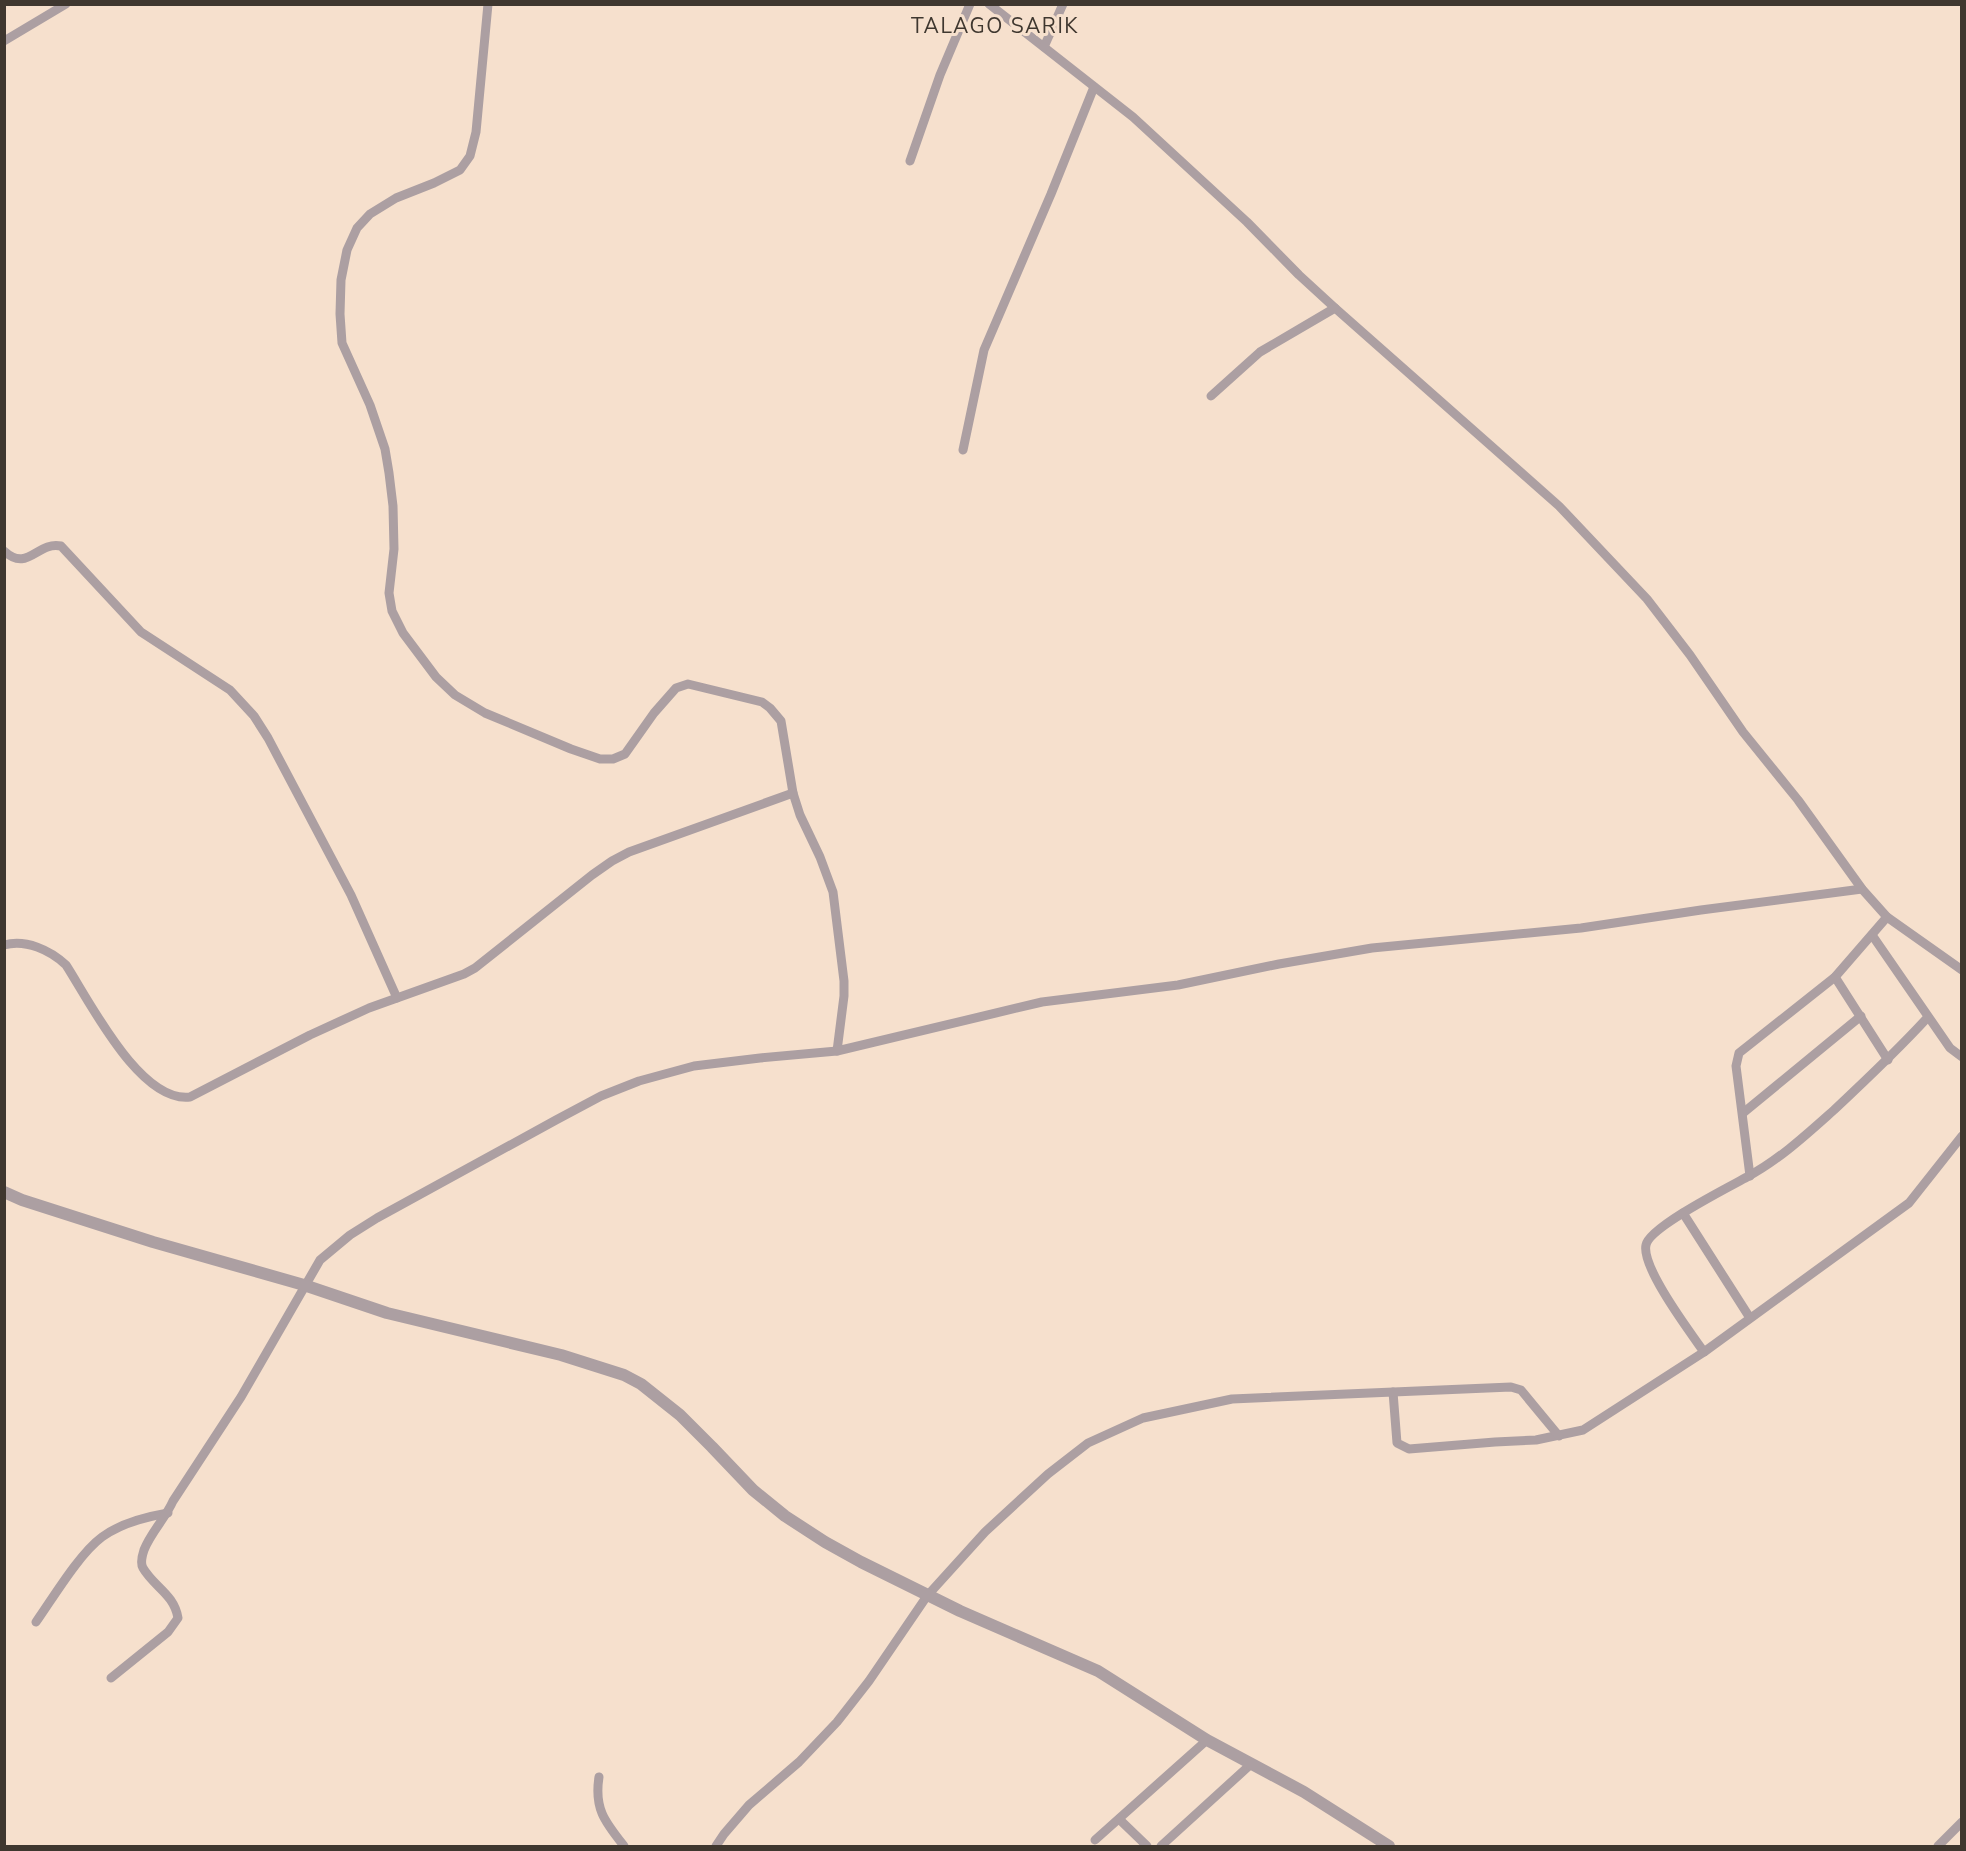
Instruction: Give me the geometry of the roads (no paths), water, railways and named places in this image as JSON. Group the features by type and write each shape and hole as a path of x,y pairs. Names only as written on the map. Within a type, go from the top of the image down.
{"street":[{"path":"4,41 66,4"},
{"path":"488,4 476,132 470,156 460,170 396,198 370,214 357,228 347,250 341,280 342,343 370,405 385,449 389,473 394,517 394,549 389,593 392,611 403,633 436,677 455,695 485,712 600,759 614,759 625,753 654,713 676,688 688,684 762,702 770,708 781,722 793,794 800,815 820,857 833,892 844,981 837,1051"},
{"path":"910,161 940,75 970,4"},
{"path":"989,4 1133,117 1230,206 1335,308 1552,499 1647,599 1690,655 1743,732 1798,800 1862,889 1887,917 1962,970"},
{"path":"1044,47 1063,4"},
{"path":"963,450 984,350 1094,87"},
{"path":"1211,396 1260,352 1335,308"},
{"path":"4,551 12,558 24,560 49,546 61,546 141,632 217,681 240,700 268,738 351,895 397,998"},
{"path":"4,945 28,944 58,958 66,965 129,1062 162,1092 181,1098 190,1097 310,1035 369,1008 475,968 592,875 629,852 793,794"},
{"path":"111,1678 168,1632 178,1618 167,1593 143,1568 141,1561 144,1551 168,1513 172,1501 241,1397 320,1260 350,1235 376,1218 601,1096 639,1081 694,1066 837,1051 1042,1002 1178,985 1372,948 1581,928 1862,889"},
{"path":"1750,1176 1736,1066 1740,1053 1835,977 1887,917"},
{"path":"1872,935 1950,1048 1962,1057"},
{"path":"1835,977 1888,1060"},
{"path":"1743,1113 1861,1016"},
{"path":"1704,1352 1662,1291 1646,1250 1648,1239 1709,1196 1750,1176 1778,1158 1888,1060 1928,1017"},
{"path":"1393,1392 1397,1443 1409,1449 1536,1440 1583,1430 1704,1352 1909,1203 1962,1136"},
{"path":"4,1192 22,1200 153,1242 304,1285 387,1313 561,1355 624,1375 642,1384 680,1415 753,1490 785,1516 825,1542 927,1596 1098,1671 1207,1740 1304,1792 1389,1846"},
{"path":"1683,1213 1750,1318"},
{"path":"716,1846 749,1805 799,1762 837,1722 869,1681 927,1596 985,1532 1048,1474 1088,1443 1143,1418 1232,1399 1511,1388 1521,1390 1559,1436"},
{"path":"36,1622 87,1552 102,1537 144,1517 168,1513"},
{"path":"1095,1840 1207,1740"},
{"path":"1161,1846 1250,1765"},
{"path":"600,1777 596,1794 604,1821 624,1846"},
{"path":"1119,1819 1147,1846"},
{"path":"1938,1846 1962,1822"}],"district":[{"name":"TALAGO SARIK","path":"995,26"}]}
